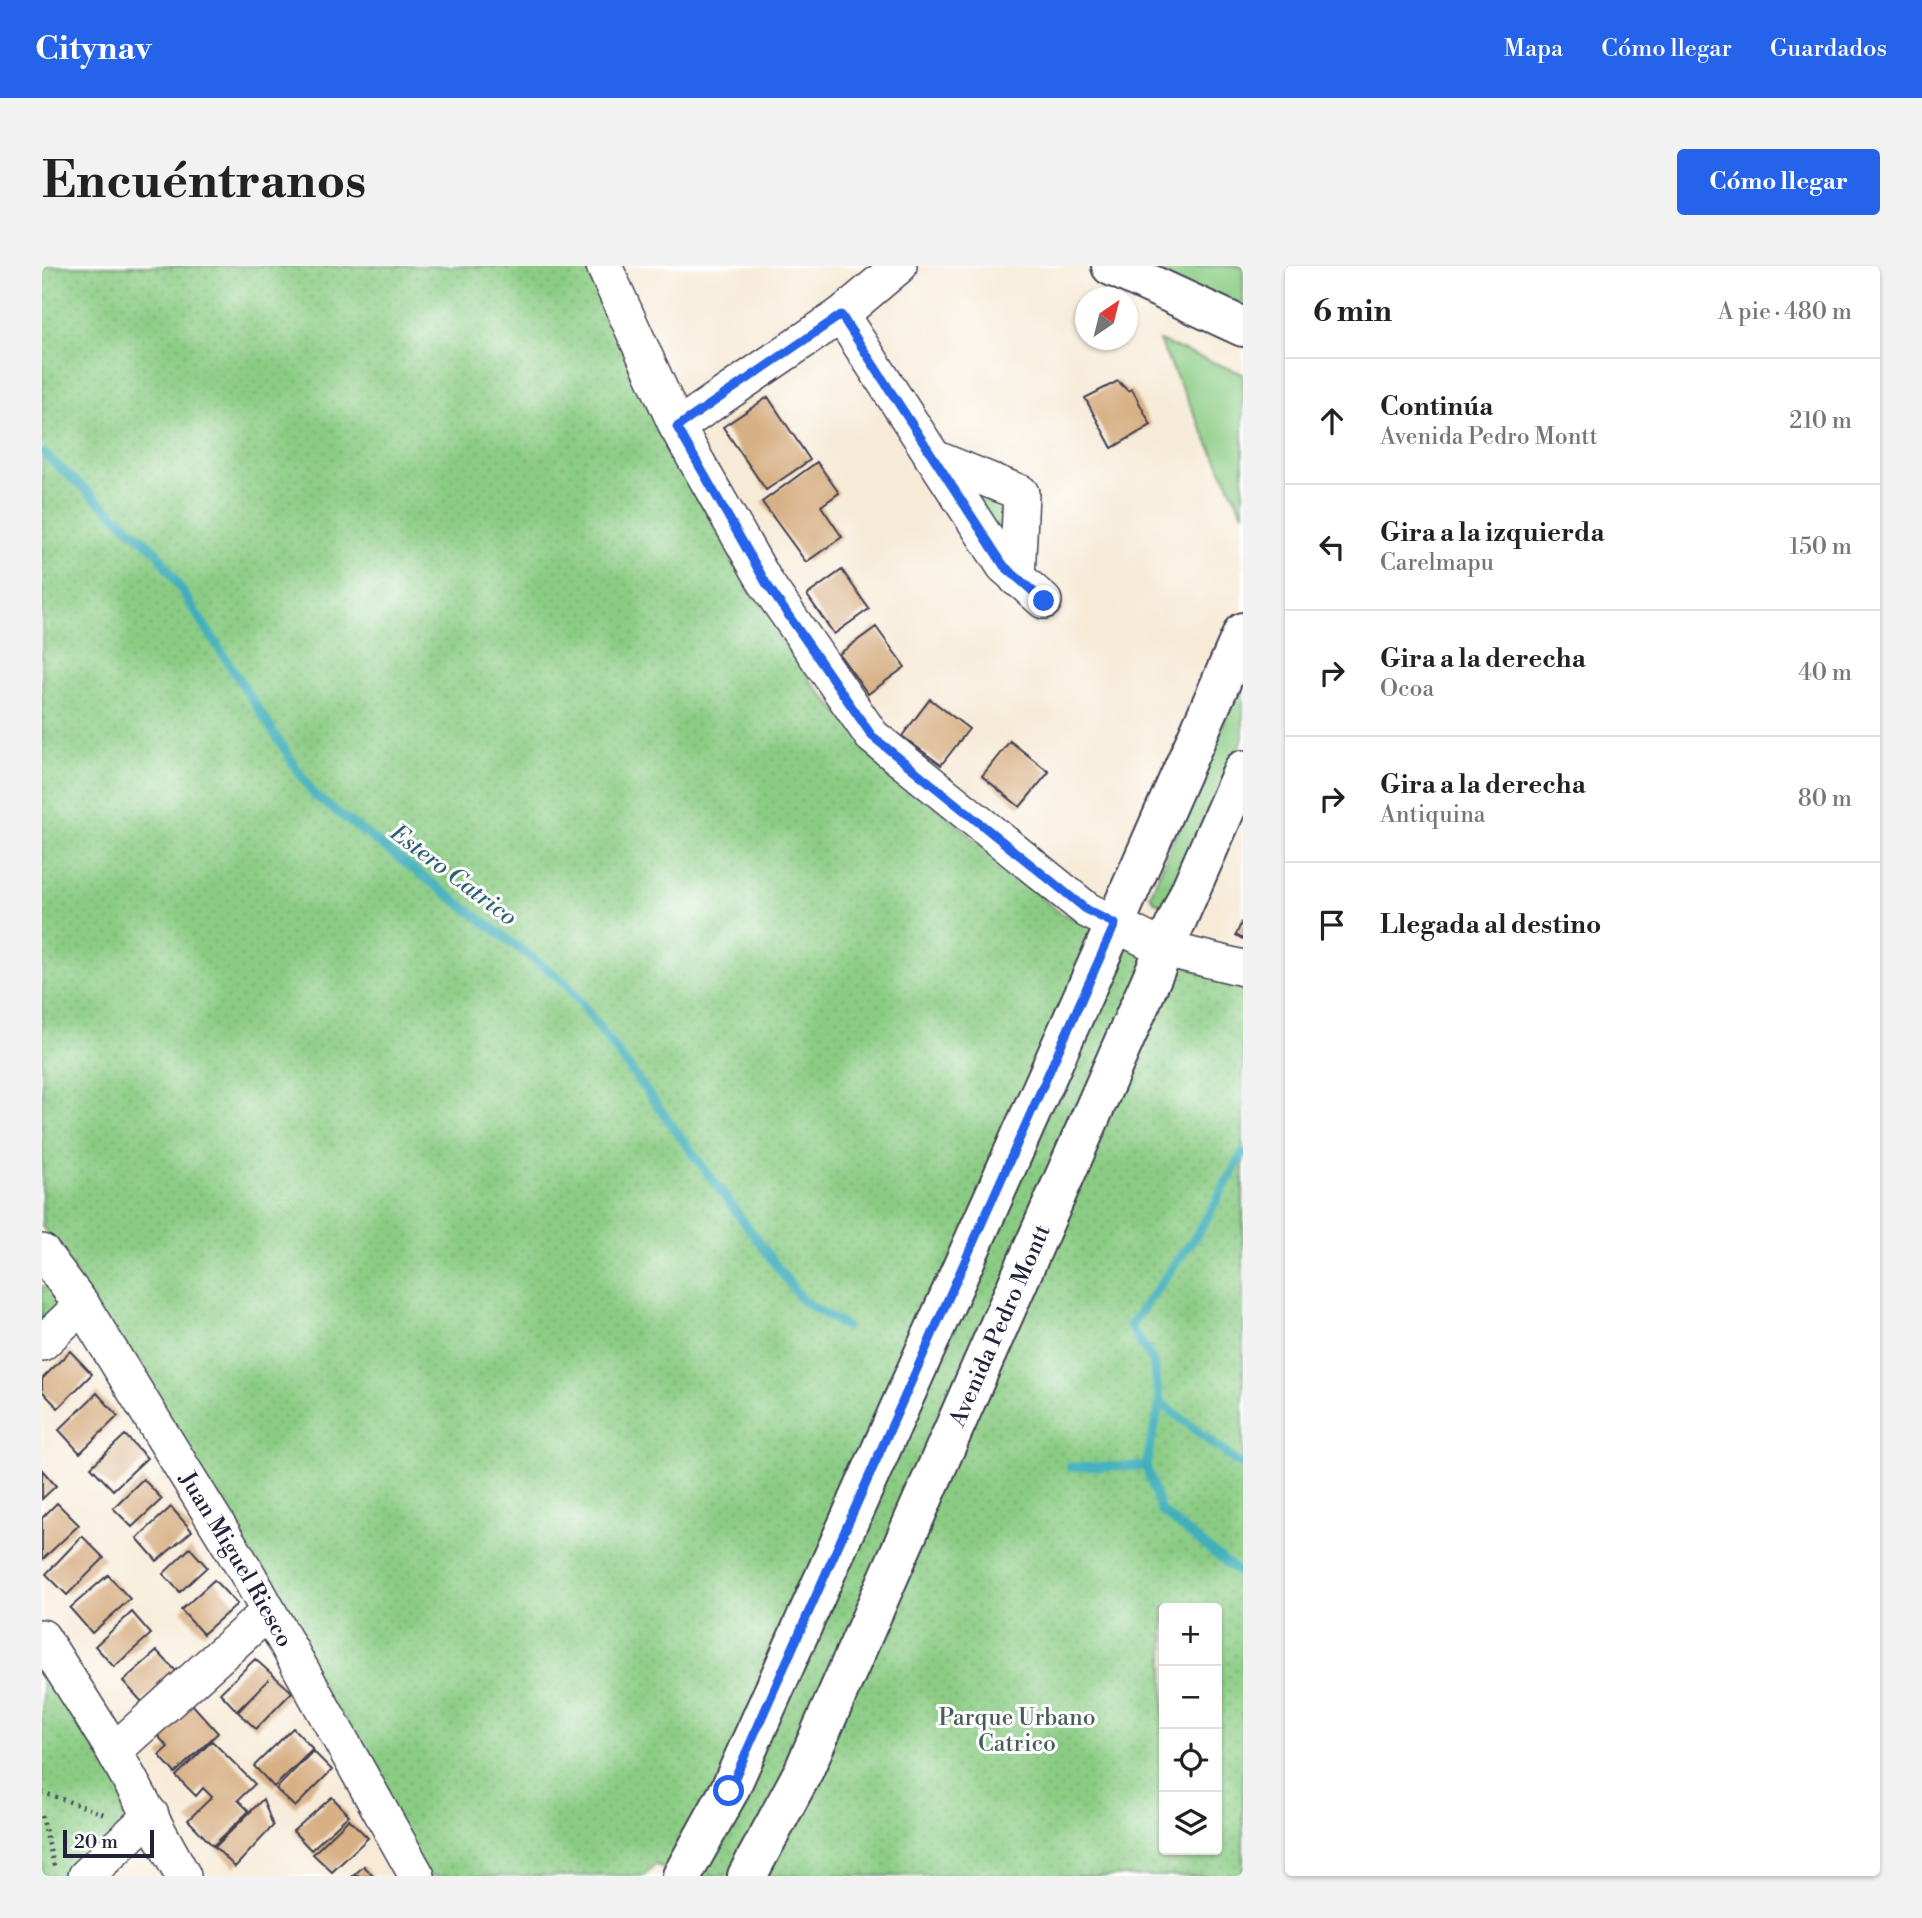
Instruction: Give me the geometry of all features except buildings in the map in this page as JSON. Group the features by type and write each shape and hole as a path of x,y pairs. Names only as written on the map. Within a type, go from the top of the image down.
{"main road":[{"path":"1111,266 1243,327"},
{"path":"682,1876 729,1791 1243,632"},
{"name":"Avenida Pedro Montt","path":"747,1876 804,1770 1243,770"}],"street":[{"path":"604,266 677,427 766,583 872,736 1087,910 1165,948 1243,968"},
{"path":"677,427 841,315 899,266"},
{"path":"841,315 1004,566 1044,601"},
{"path":"932,457 1021,493 1017,579"},
{"name":"Juan Miguel Riesco","path":"42,1253 82,1305 240,1562 417,1876"},
{"path":"42,1343 82,1305"},
{"path":"114,1751 268,1612"},
{"path":"42,1637 114,1751 183,1876"},
{"path":"86,1876 151,1815"}],"path":[{"path":"42,1792 105,1814"},
{"path":"42,1816 56,1876"}],"green space":[{"name":"Parque Urbano Catrico","path":"42,266 586,266 623,346 648,411 663,428 681,471 812,683 877,755 1060,913 1199,971 1243,983 1243,1876 680,1876 655,1864 645,1876 426,1876 72,1268 42,1226"},
{"path":"1139,266 1243,266 1243,309"},
{"path":"1159,341 1243,374 1243,514"},
{"path":"964,483 1011,499 1010,556"},
{"path":"1243,679 1243,738 1167,903 1157,903 1150,895"},
{"path":"42,1286 53,1288 61,1303 42,1331"},
{"path":"42,1666 141,1821 77,1876 42,1876"}],"waterway":[{"name":"Estero Catrico","path":"42,452 156,551 314,795 566,983 802,1300 846,1327"},
{"path":"1146,1466 1160,1402 1153,1361 1130,1326 1200,1230 1243,1153"},
{"path":"1160,1402 1243,1467"},
{"name":"Estero Catrico","path":"1070,1467 1146,1466 1161,1511 1243,1576"}],"route":[{"path":"729,1791 1115,924 1087,910 872,736 766,583 677,427 841,315 1004,566 1044,601"}]}
